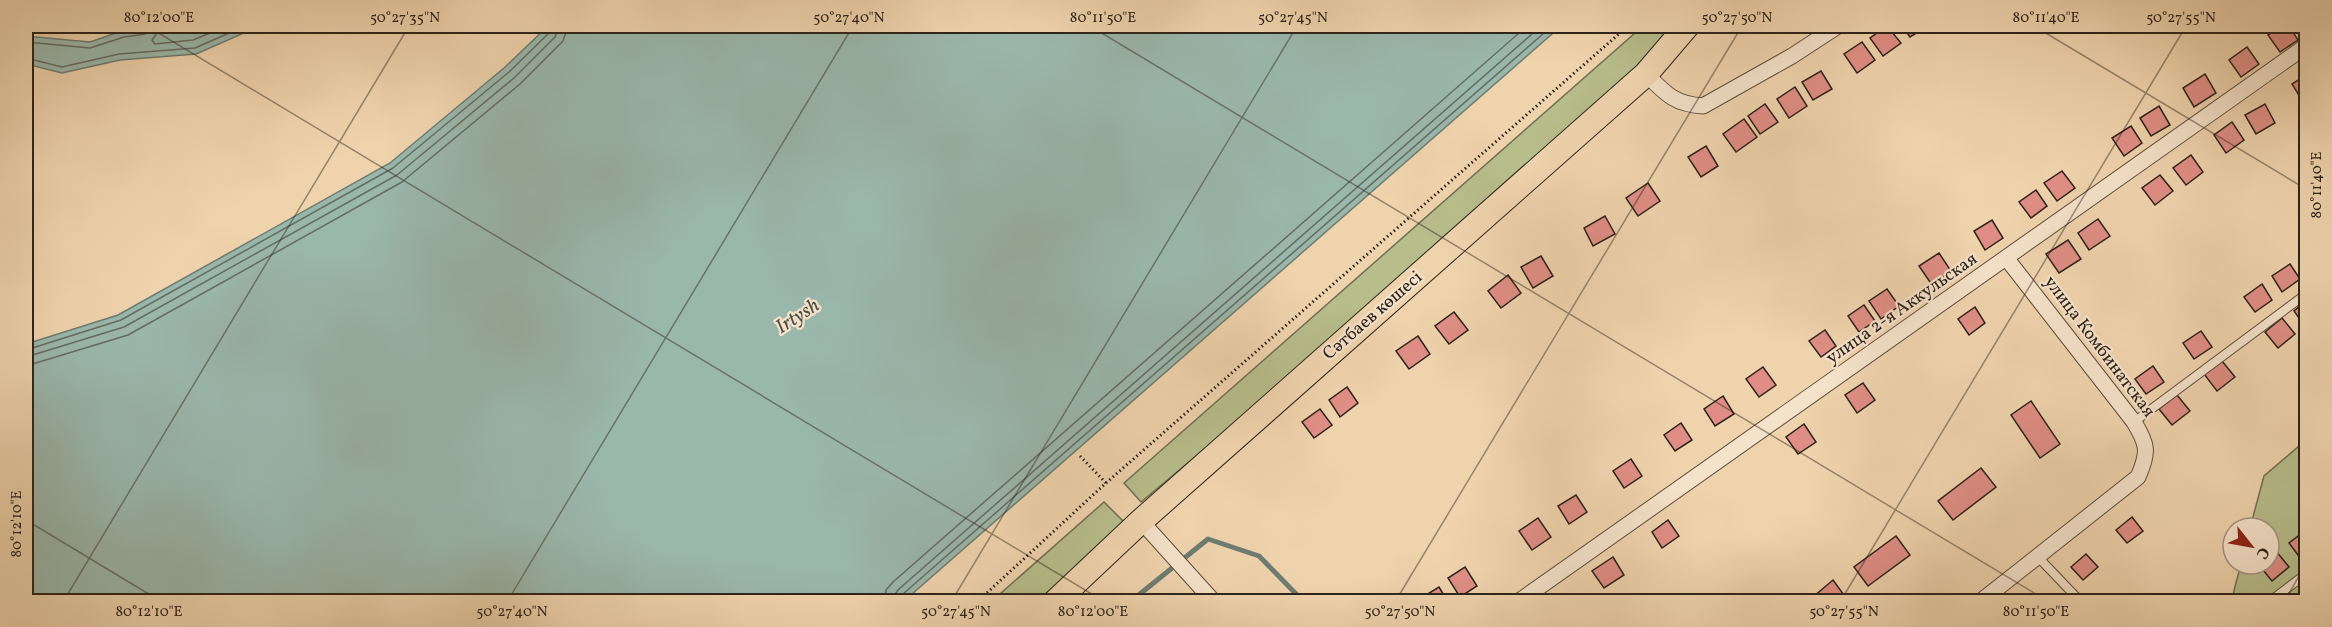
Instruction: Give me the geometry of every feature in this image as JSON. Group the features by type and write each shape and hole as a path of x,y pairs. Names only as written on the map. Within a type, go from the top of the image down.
{"main road":[{"name":"Сәтбаев көшесі","path":"1055,602 1141,521 1646,74 1687,26"}],"street":[{"path":"1646,74 1669,98 1688,105 1703,106 1792,56 1838,26"},
{"name":"улица 2-я Аккульская","path":"1518,602 2307,46"},
{"name":"улица Комбинатская","path":"1980,602 2138,477 2146,457 2143,437 2134,422 2007,259"},
{"path":"1141,521 1210,596"}],"lane":[{"path":"2134,422 2307,294"},
{"path":"2037,556 2081,602"},
{"path":"2269,602 2307,574"},
{"path":"1193,602 1210,596"}],"path":[{"path":"977,602 1106,483 1628,26"},
{"path":"1080,456 1106,483"}],"green space":[{"path":"1643,26 1680,26 1555,157 1141,502 1124,483"},
{"path":"2306,440 2306,601 2231,602 2238,576 2281,576 2281,516 2253,516 2264,476"},
{"path":"1104,502 1124,522 1038,601 991,602"}],"water":[{"path":"164,26 260,26 196,54 120,60 62,73 26,64 26,36 90,42 122,31"},
{"name":"Irtysh","path":"548,26 1561,26 904,601 26,601 26,344 118,315 390,163 504,68"}],"building":[{"path":"1887,26 1901,43 1883,56 1870,38"},
{"path":"1902,26 1928,26 1910,37"},
{"path":"2282,26 2289,26 2298,40 2280,52 2268,35"},
{"path":"1862,42 1875,60 1857,73 1844,54"},
{"path":"2247,47 2259,64 2241,77 2229,60"},
{"path":"1821,71 1832,89 1813,100 1802,82"},
{"path":"2205,74 2216,93 2194,107 2183,88"},
{"path":"2306,75 2306,100 2303,102 2292,84"},
{"path":"1795,87 1807,106 1789,118 1777,99"},
{"path":"1765,104 1778,122 1760,134 1748,116"},
{"path":"2265,104 2275,123 2256,134 2245,115"},
{"path":"2159,106 2170,125 2151,136 2140,118"},
{"path":"1744,119 1757,137 1736,152 1723,134"},
{"path":"2232,122 2244,140 2226,153 2214,135"},
{"path":"2131,126 2142,143 2124,156 2112,138"},
{"path":"1706,146 1718,166 1701,177 1688,157"},
{"path":"2191,155 2203,172 2186,185 2173,168"},
{"path":"2062,171 2075,188 2057,201 2044,183"},
{"path":"2160,175 2173,191 2155,205 2142,188"},
{"path":"1648,183 1660,201 1638,216 1626,198"},
{"path":"2036,190 2047,206 2031,218 2019,202"},
{"path":"1605,216 1615,234 1593,246 1584,228"},
{"path":"2098,219 2110,236 2089,250 2078,233"},
{"path":"1992,220 2003,238 1985,250 1974,231"},
{"path":"2068,240 2081,259 2059,273 2046,254"},
{"path":"1939,253 1951,271 1932,285 1919,266"},
{"path":"1541,256 1553,276 1533,288 1521,267"},
{"path":"2290,264 2300,279 2282,292 2272,276"},
{"path":"1508,275 1521,293 1501,308 1488,291"},
{"path":"2262,284 2272,300 2255,312 2244,297"},
{"path":"1887,289 1899,306 1881,319 1869,301"},
{"path":"2306,301 2306,328 2294,311"},
{"path":"1864,305 1875,321 1859,332 1848,316"},
{"path":"1975,307 1985,323 1969,335 1958,319"},
{"path":"1454,312 1468,330 1449,344 1435,326"},
{"path":"2282,318 2295,334 2278,348 2265,332"},
{"path":"1825,330 1836,346 1821,357 1809,341"},
{"path":"2201,331 2212,347 2194,359 2183,343"},
{"path":"1418,336 1430,354 1409,369 1396,351"},
{"path":"2222,361 2235,377 2217,391 2204,374"},
{"path":"2153,366 2164,382 2146,394 2135,379"},
{"path":"1763,367 1776,385 1759,397 1746,379"},
{"path":"1863,383 1875,400 1857,413 1845,395"},
{"path":"1347,387 1358,403 1340,417 1329,400"},
{"path":"2177,395 2190,411 2172,425 2159,409"},
{"path":"1723,396 1734,414 1715,426 1704,409"},
{"path":"2031,401 2060,444 2040,458 2011,415"},
{"path":"1320,409 1332,425 1314,438 1302,422"},
{"path":"1681,423 1692,440 1675,451 1664,435"},
{"path":"1804,424 1816,442 1798,454 1786,437"},
{"path":"1631,459 1642,476 1624,488 1613,471"},
{"path":"1981,468 1996,487 1953,520 1938,501"},
{"path":"1576,495 1587,512 1569,524 1558,506"},
{"path":"2132,517 2143,531 2127,543 2116,530"},
{"path":"1538,518 1551,537 1532,550 1519,531"},
{"path":"1668,520 1679,536 1662,548 1652,532"},
{"path":"2305,531 2306,554 2301,559 2289,543"},
{"path":"1896,536 1910,555 1868,586 1854,567"},
{"path":"2086,554 2098,567 2083,580 2071,567"},
{"path":"1613,557 1624,575 1604,588 1592,571"},
{"path":"2281,557 2289,567 2281,574"},
{"path":"1465,567 1477,586 1460,597 1448,578"},
{"path":"2268,576 2278,576 2272,581"},
{"path":"1833,580 1849,602 1807,602"},
{"path":"1439,587 1448,602 1423,602 1421,598"}],"waterway":[{"path":"1130,602 1208,539 1259,556 1304,602"}]}
